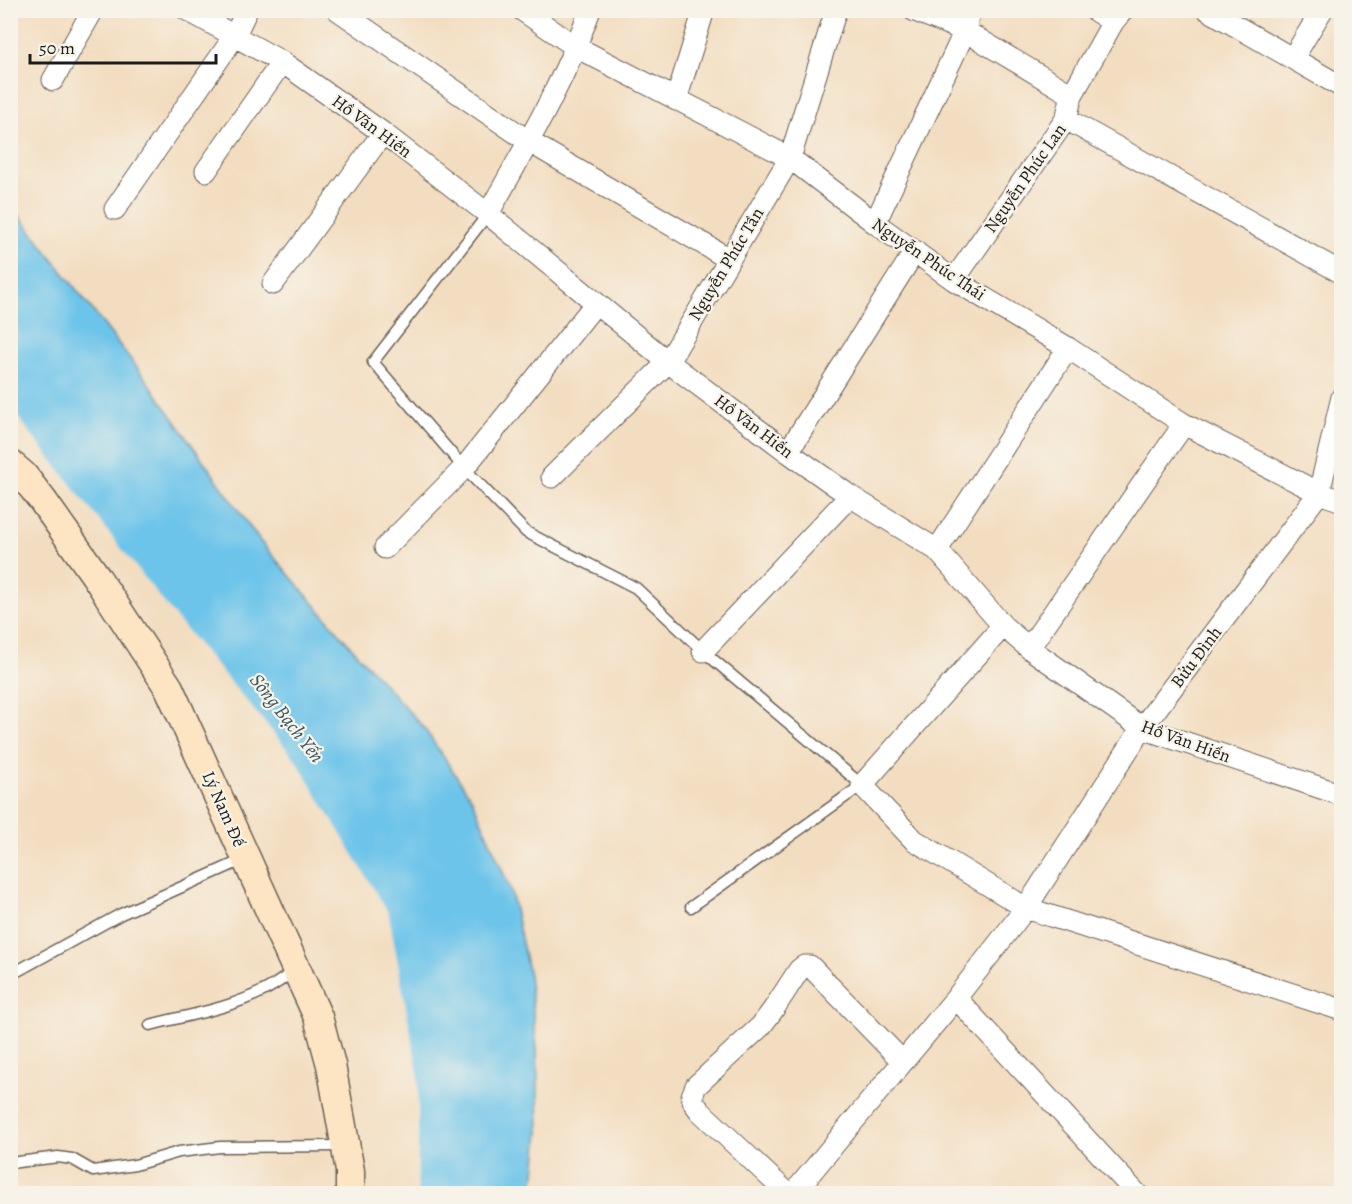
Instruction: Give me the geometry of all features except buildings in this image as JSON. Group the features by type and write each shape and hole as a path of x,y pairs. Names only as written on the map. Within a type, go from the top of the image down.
{"street":[{"path":"53,80 93,10"},
{"name":"Hồ Văn Hiến","path":"187,10 282,62 383,133 488,214 668,362 850,496 938,550 1003,626 1029,648 1142,728 1341,795"},
{"path":"115,209 234,37 247,10"},
{"path":"338,10 528,141 729,259"},
{"name":"Nguyễn Phúc Thái","path":"522,10 576,47 790,158 954,280 1068,348 1184,424 1319,493 1341,501"},
{"path":"488,214 576,47 590,10"},
{"path":"676,100 704,10"},
{"name":"Nguyễn Phúc Tần","path":"552,477 668,362 790,158 836,10"},
{"path":"913,10 968,21 1072,95"},
{"path":"1094,10 1118,16"},
{"path":"1208,10 1341,87"},
{"path":"1293,58 1322,10"},
{"name":"Nguyễn Phúc Lan","path":"954,280 1066,119 1072,95 1118,16"},
{"path":"875,223 968,21"},
{"path":"206,171 282,62"},
{"path":"1066,119 1341,273"},
{"path":"273,284 383,133"},
{"path":"788,452 915,251"},
{"path":"385,548 464,468 596,303"},
{"path":"938,550 1068,348"},
{"name":"Bửu Đình","path":"791,1194 956,998 1026,908 1142,728 1319,493 1341,398"},
{"path":"1029,648 1184,424"},
{"name":"Lý Nam Đế","path":"14,476 95,575 169,688 318,1017 331,1065 350,1171 350,1194"},
{"path":"703,651 850,496"},
{"path":"1003,626 862,785 914,840 1026,908 1341,1010"},
{"path":"791,1194 700,1111 692,1095 696,1086 761,1026 804,966 810,966 903,1062"},
{"path":"956,998 1137,1194"}],"lane":[{"path":"488,214 373,362 464,468 526,532 636,588 703,651 862,785 691,907"},
{"path":"10,975 121,914 246,859"},
{"path":"150,1025 250,998 297,969"},
{"path":"10,1164 58,1157 72,1159 93,1171 135,1165 179,1152 220,1147 345,1146"}],"water":[{"path":"11,205 145,378 260,541 424,728 472,799 511,891 529,975 537,1049 539,1132 533,1193 429,1193 436,1173 446,1079 437,995 418,932 390,865 329,768 11,373"}],"waterway":[{"name":"Sông Bạch Yến","path":"10,371 193,603 313,745 410,905 441,1073 440,1194"}]}
